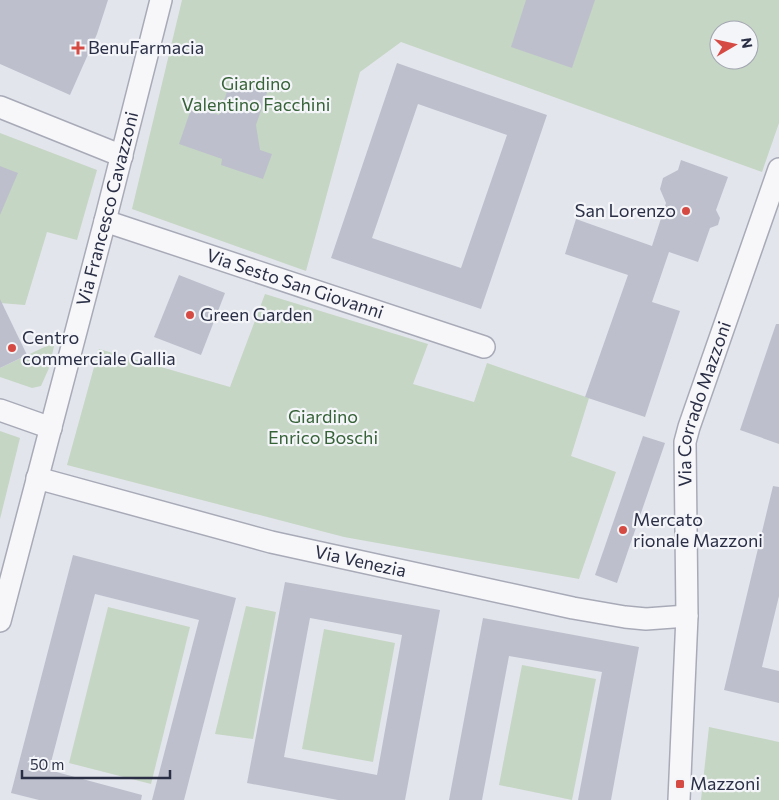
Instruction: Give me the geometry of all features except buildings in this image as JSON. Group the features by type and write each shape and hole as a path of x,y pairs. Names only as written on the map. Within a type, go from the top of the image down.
{"street":[{"name":"Via Francesco Cavazzoni","path":"0,621 106,221 161,0"},
{"path":"0,107 122,156"},
{"name":"Via Corrado Mazzoni","path":"679,800 687,616 685,442 779,169"},
{"name":"Via Sesto San Giovanni","path":"106,221 484,346"},
{"path":"0,410 51,428"},
{"name":"Via Venezia","path":"37,478 271,542 573,608 625,617 687,616"}],"green space":[{"name":"Giardino Valentino Facchini","path":"182,0 779,0 779,123 762,172 401,42 360,72 306,271 132,209"},
{"path":"0,133 97,170 77,240 47,232 25,305 0,303"},
{"name":"Giardino Enrico Boschi","path":"265,294 428,344 413,384 474,402 487,363 589,398 571,456 616,472 579,579 344,537 67,465 99,349 230,387"},
{"path":"55,342 49,368 41,386 32,388 0,377 0,368"},
{"path":"0,431 20,438 0,519"},
{"path":"246,606 276,612 253,739 215,734"},
{"path":"108,607 190,627 151,784 69,763"},
{"path":"324,629 395,643 373,762 302,749"},
{"path":"522,665 596,679 572,800 499,785"},
{"path":"709,727 779,742 779,800 701,800"}],"place":[{"name":"BenuFarmacia","path":"78,48"},
{"name":"San Lorenzo","path":"686,211"},
{"name":"Green Garden","path":"190,315"},
{"name":"Centro commerciale Gallia","path":"12,348"},
{"name":"Mercato rionale Mazzoni","path":"623,530"},
{"name":"Mazzoni","path":"680,784"}]}
